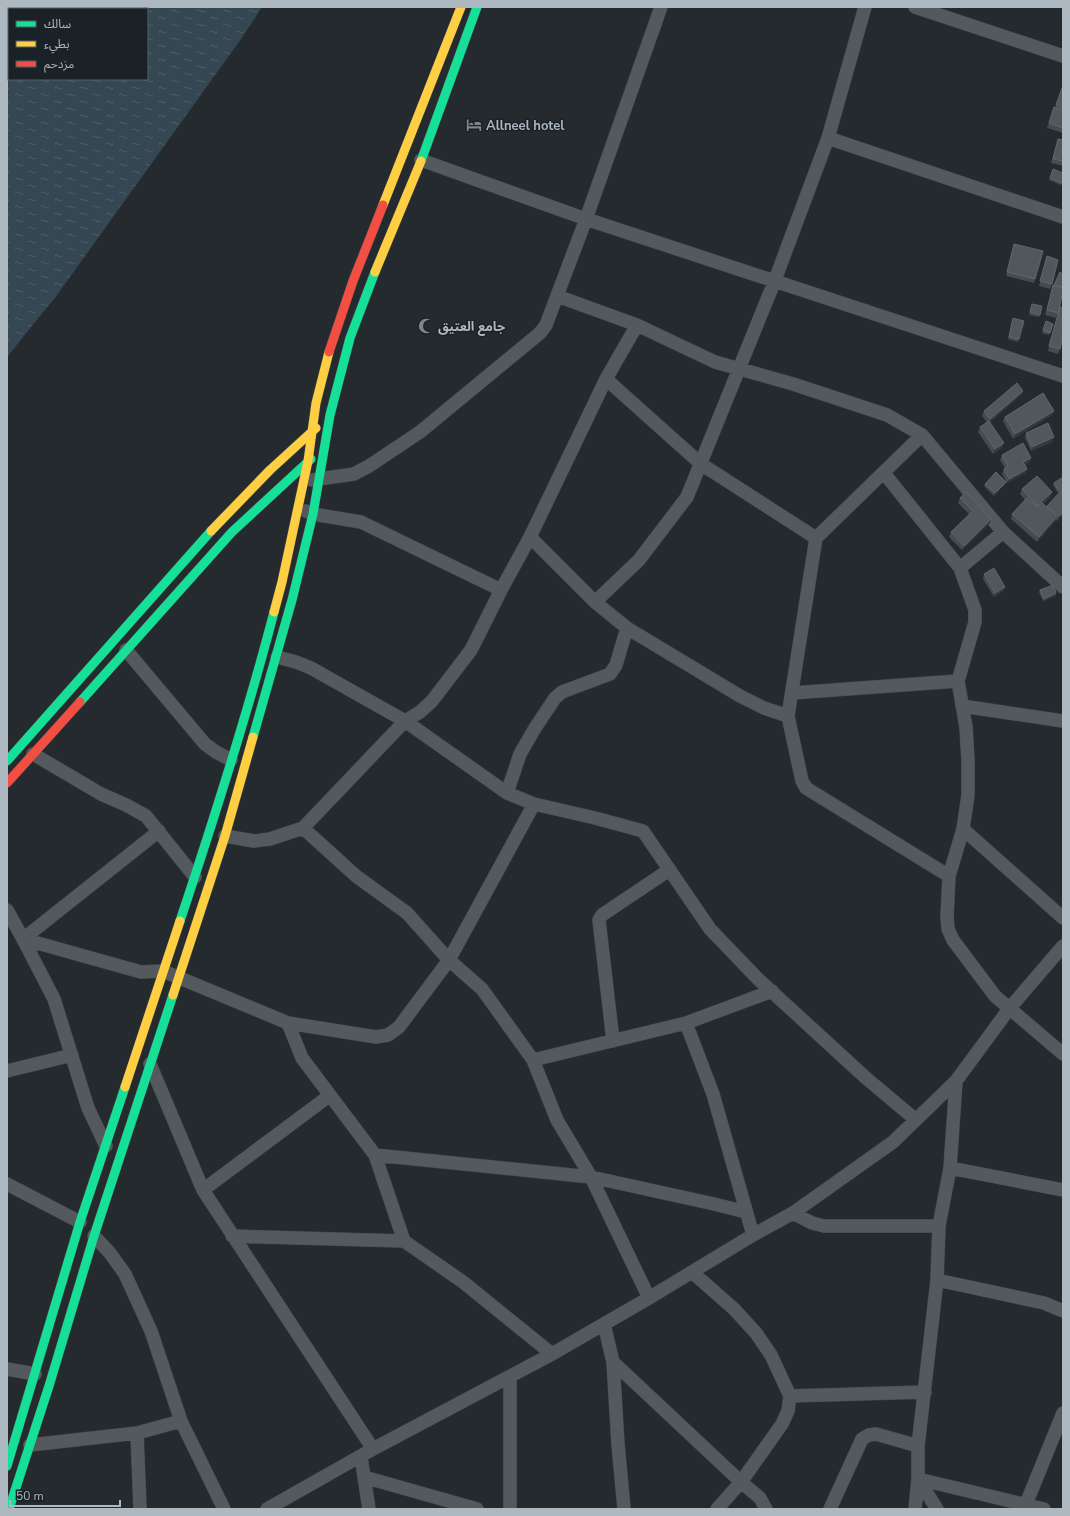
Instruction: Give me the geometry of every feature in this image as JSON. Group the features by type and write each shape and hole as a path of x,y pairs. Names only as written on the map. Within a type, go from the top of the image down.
{"main road":[{"path":"7,1466 10,1449 35,1374 80,1222 214,822 263,655 289,504 304,481 316,403 330,348 353,281 461,7"},
{"path":"9,1509 50,1386 94,1236 225,836 277,657 313,514 330,415 350,338 362,304 421,160 477,7"},
{"path":"7,761 214,526 270,470 330,415"},
{"path":"7,783 232,532 308,461 325,448"},
{"path":"265,502 289,504"}],"street":[{"path":"304,481 354,474 369,466 420,432 540,333 546,326 586,219 661,7"},
{"path":"596,602 639,560 687,497 740,370 828,138 865,7"},
{"path":"915,7 1063,56"},
{"path":"828,138 1063,217"},
{"path":"421,160 586,219 1063,376"},
{"path":"557,296 637,325 715,362 793,384 887,414 922,435 1003,532 1063,587"},
{"path":"225,836 254,841 270,839 303,828 405,721 420,712 432,701 471,650 530,537 606,379 637,325"},
{"path":"606,379 701,464 816,538"},
{"path":"922,435 816,538 788,716 802,781 806,788 948,876"},
{"path":"884,473 960,568 975,610 975,622 958,681 966,727 968,795 963,829 948,876 948,929 953,940 995,996 1063,1054"},
{"path":"289,504 313,514 361,522 501,590"},
{"path":"960,568 1003,532"},
{"path":"530,537 596,602 627,628 740,696 764,708 788,716"},
{"path":"507,793 520,754 555,698 562,692 610,674 616,666 627,628"},
{"path":"126,650 205,744 231,760"},
{"path":"277,657 311,668 405,721 507,793 534,804 643,831 710,929 772,991 866,1078 916,1120"},
{"path":"792,693 958,681"},
{"path":"962,706 1063,720"},
{"path":"33,754 101,794 146,816 195,877"},
{"path":"23,939 141,972 163,971 288,1023 376,1037 388,1035 399,1027 450,960 534,804"},
{"path":"303,828 356,876 406,913 450,960 482,989 533,1060 557,1120 591,1177 649,1298"},
{"path":"963,829 1063,918"},
{"path":"23,939 159,831"},
{"path":"613,1041 599,920 602,915 669,870"},
{"path":"7,910 54,999 88,1108 106,1146"},
{"path":"268,1509 373,1449 552,1354 649,1298 753,1234 792,1213 893,1142 956,1081 1009,1009 1063,946"},
{"path":"533,1060 686,1023 772,991"},
{"path":"288,1023 302,1058 329,1096 375,1155 404,1241"},
{"path":"686,1023 713,1094 753,1234"},
{"path":"10,1067 72,1055"},
{"path":"150,1064 203,1190 373,1449"},
{"path":"915,1509 918,1479 918,1446 937,1280 939,1226 950,1168 956,1081"},
{"path":"203,1190 329,1096"},
{"path":"375,1155 591,1177 746,1212"},
{"path":"950,1168 1063,1190"},
{"path":"7,1184 80,1222"},
{"path":"792,1213 812,1223 824,1226 939,1226"},
{"path":"94,1236 110,1253 128,1281 151,1331 181,1421 224,1509"},
{"path":"232,1236 404,1241 463,1282 552,1354"},
{"path":"692,1272 734,1309 756,1332 770,1355 790,1396 788,1411 782,1424 741,1482 717,1509"},
{"path":"937,1280 1044,1302 1063,1311"},
{"path":"604,1324 614,1362 618,1444 624,1509"},
{"path":"614,1362 741,1482 760,1498 766,1509"},
{"path":"7,1369 35,1374"},
{"path":"510,1377 510,1509"},
{"path":"790,1396 925,1392"},
{"path":"1026,1504 1063,1413"},
{"path":"30,1445 137,1433 181,1421"},
{"path":"137,1433 140,1509"},
{"path":"830,1509 862,1439 869,1435 876,1434 918,1446"},
{"path":"361,1457 369,1509"},
{"path":"364,1477 477,1509"},
{"path":"918,1479 1044,1509"},
{"path":"918,1479 937,1509"}],"water":[{"path":"7,7 262,7 241,39 57,295 7,357"}],"building":[{"path":"1063,85 1063,108 1056,105"},
{"path":"1054,107 1063,110 1063,128 1049,123"},
{"path":"1058,139 1063,140 1063,161 1053,159"},
{"path":"1053,169 1063,173 1062,183 1050,178"},
{"path":"1014,244 1043,251 1035,279 1007,272"},
{"path":"1047,256 1058,260 1052,284 1040,281"},
{"path":"1060,272 1063,274 1062,287 1054,285"},
{"path":"1053,285 1063,288 1058,313 1047,310"},
{"path":"1032,304 1042,306 1040,315 1030,312"},
{"path":"1060,307 1063,308 1063,337 1060,349 1049,346"},
{"path":"1013,318 1024,321 1019,339 1009,337"},
{"path":"1046,321 1053,324 1050,333 1043,330"},
{"path":"1017,383 1023,391 990,419 984,411"},
{"path":"1043,393 1054,411 1015,434 1005,417"},
{"path":"989,421 1004,443 995,449 980,427"},
{"path":"1048,423 1054,437 1032,447 1026,433"},
{"path":"1023,443 1031,458 1023,462 1027,469 1009,479 1004,469 1008,466 1002,455"},
{"path":"996,472 1006,482 995,493 985,484"},
{"path":"1037,476 1052,492 1041,502 1057,516 1039,537 1012,514 1027,498 1037,507 1040,504 1037,506 1022,489"},
{"path":"1063,477 1063,488 1059,491 1054,483"},
{"path":"1062,490 1063,512 1059,516 1047,506"},
{"path":"966,492 991,519 964,546 951,532 973,511 960,498"},
{"path":"994,568 1005,587 995,593 984,574"},
{"path":"1053,585 1056,593 1044,599 1040,590"}],"traffic: fast":[{"path":"421,161 477,7"},
{"path":"253,737 292,600 313,514 330,415 350,338 375,272"},
{"path":"80,702 232,532 311,459"},
{"path":"7,761 211,531"},
{"path":"180,921 230,767 274,612"},
{"path":"9,1509 49,1386 94,1236 173,995"},
{"path":"7,1466 80,1222 125,1087"}],"traffic: slow":[{"path":"383,205 461,7"},
{"path":"375,272 421,161"},
{"path":"274,612 282,582 308,461 316,403 329,352"},
{"path":"211,531 270,470 316,428"},
{"path":"173,995 225,836 253,737"},
{"path":"125,1087 180,921"}],"traffic: jam":[{"path":"329,352 353,281 383,205"},
{"path":"7,783 80,702"}],"place":[{"name":"Allneel hotel","path":"474,125"},
{"name":"جامع العتيق","path":"426,326"}]}
